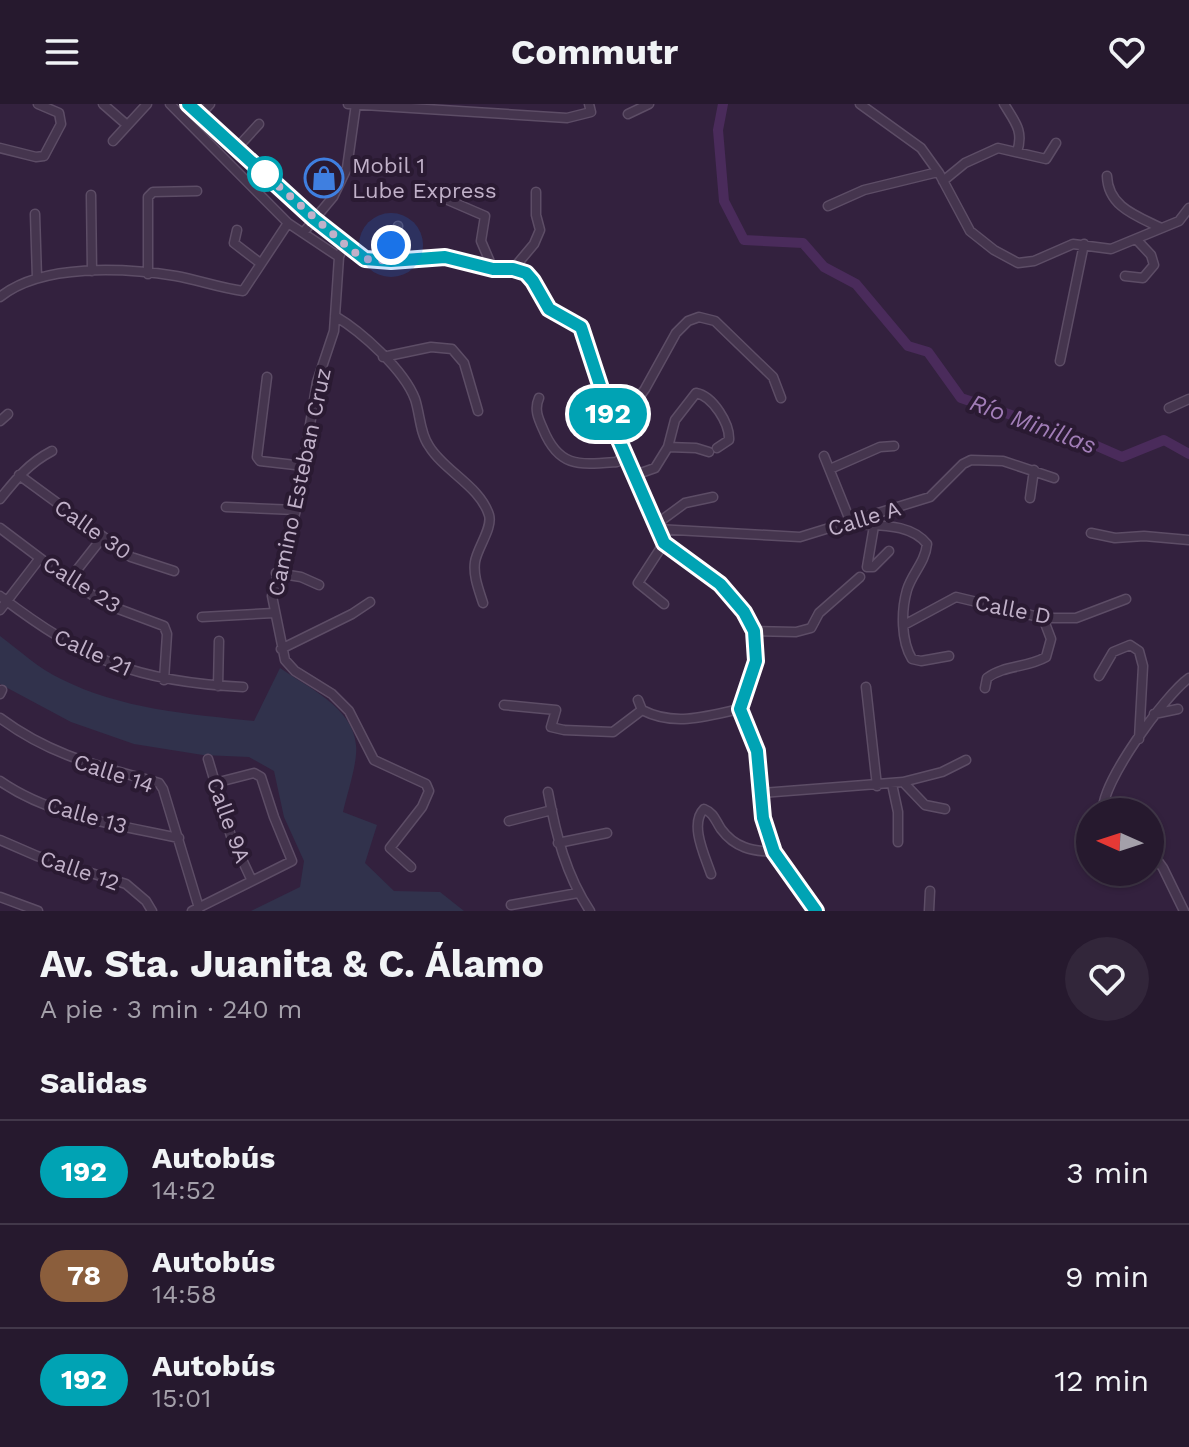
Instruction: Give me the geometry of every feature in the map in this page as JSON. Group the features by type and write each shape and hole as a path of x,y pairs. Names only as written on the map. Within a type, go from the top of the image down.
{"street":[{"path":"0,148 36,157 44,156 61,124 59,113 38,104"},
{"path":"103,104 127,125"},
{"path":"113,141 147,104"},
{"path":"170,104 288,223 339,257"},
{"path":"188,104 314,219 365,259 391,261 445,257 493,269 513,269 526,273 549,309 581,327 615,431 664,543 720,584 744,612 754,631 756,661 740,709 757,751 763,818 774,852 816,911"},
{"path":"200,115 210,104"},
{"path":"348,104 567,118 595,106"},
{"path":"303,233 333,197 347,168 356,104"},
{"path":"628,114 649,104"},
{"path":"860,104 921,148 938,172 970,231 994,250 1018,263 1034,261 1073,244 1111,249 1179,221 1189,208"},
{"path":"1004,104 1020,130 1022,139 1017,152"},
{"path":"237,148 259,124"},
{"path":"943,181 986,151 998,148 1046,159 1056,143"},
{"path":"828,206 864,190 938,172"},
{"path":"1107,176 1107,185 1117,205 1161,228"},
{"path":"148,274 148,197 153,192 197,191"},
{"path":"513,269 534,244 540,230 536,215 536,192"},
{"path":"91,195 92,271"},
{"path":"448,200 485,216 481,241 493,269"},
{"path":"35,214 37,278"},
{"path":"0,297 18,284 37,278 92,271 148,274 243,291 288,223"},
{"path":"391,261 391,245 398,226"},
{"path":"237,230 234,243 260,263"},
{"path":"1125,276 1143,278 1154,265 1151,255 1136,239"},
{"path":"1060,361 1084,244"},
{"name":"Camino Esteban Cruz","path":"281,649 272,596 296,510 317,382 335,316 339,257 344,245"},
{"path":"335,316 359,331 414,397 428,446 479,498 489,515 490,523 479,545 475,564 476,583 483,603"},
{"path":"615,431 645,389 676,333 688,321 699,317 715,321 773,377 781,398"},
{"path":"383,357 431,347 452,349 464,363 478,411"},
{"path":"267,377 257,457 260,461 304,466"},
{"path":"635,475 655,468 668,447 675,420 696,393 704,394 729,430 729,440 713,450 668,447"},
{"path":"539,398 537,415 551,450 575,463 617,462 624,454"},
{"path":"1169,408 1189,399"},
{"path":"0,421 8,414"},
{"path":"830,469 880,447 894,446"},
{"path":"0,499 36,459 52,451"},
{"path":"824,456 850,523 907,529 920,535 927,544 926,558 907,590 905,647 912,659 921,661 949,656"},
{"name":"Calle A","path":"656,527 800,537 930,497 971,460 1003,461 1054,478"},
{"path":"1030,498 1034,470"},
{"name":"Calle 30","path":"19,475 131,557 174,571"},
{"path":"656,527 685,503 713,497"},
{"path":"226,507 296,510"},
{"path":"874,526 867,567 876,565 889,551"},
{"name":"Calle 23","path":"0,528 108,605 164,626 167,634 164,680"},
{"path":"1091,533 1115,538 1144,536 1189,540"},
{"path":"69,580 102,538"},
{"path":"664,543 638,583 664,604"},
{"path":"0,610 3,598 40,558"},
{"path":"276,573 301,577 319,585"},
{"path":"754,631 796,632 811,628 819,613 860,577"},
{"name":"Calle D","path":"904,625 956,597 1043,618 1076,618 1126,599"},
{"name":"Calle 21","path":"3,598 80,651 117,668 164,680 243,687"},
{"path":"370,602 281,649 295,671 332,694 349,711 374,760 426,784 429,791 422,807 390,848 411,867"},
{"path":"202,617 274,613"},
{"path":"985,688 987,678 995,672 1034,664 1046,657 1051,639 1043,618"},
{"path":"218,686 219,641"},
{"path":"1099,676 1113,652 1130,645 1139,651 1143,666 1138,740"},
{"path":"1105,798 1154,714 1174,689 1189,678"},
{"path":"866,687 877,786"},
{"path":"638,700 642,710 653,716 683,721 740,709"},
{"path":"504,705 556,710 551,727 613,732 642,710"},
{"path":"1154,714 1178,709"},
{"name":"Calle 14","path":"0,718 22,735 59,754 159,783 179,838 196,909"},
{"name":"Calle 9A","path":"208,759 231,836 252,881"},
{"path":"761,793 892,784 942,772 966,760"},
{"path":"196,909 292,861 261,777 254,773 215,783"},
{"name":"Calle 13","path":"0,781 49,806 80,816 179,838"},
{"path":"903,782 925,805 945,809"},
{"path":"892,784 898,812 898,842"},
{"path":"548,792 558,843 578,893 590,911"},
{"path":"711,874 697,828 699,814 704,809 711,812 735,844 754,851 774,852"},
{"path":"509,821 552,810"},
{"path":"558,843 607,833"},
{"name":"Calle 12","path":"0,840 37,856 126,884 146,901 152,911"},
{"path":"177,873 188,869"},
{"path":"1164,870 1184,911"},
{"path":"929,911 930,891"},
{"path":"511,905 578,893"},
{"path":"0,897 38,911"}],"shaded area":[{"path":"0,636 45,670 84,689 131,704 204,716 254,721 280,668 327,699 347,720 353,732 355,760 343,812 377,825 365,863 394,891 440,892 464,911 251,911 300,887 304,861 284,817 274,771 249,757 203,755 134,744 71,722 0,684"}],"waterway":[{"name":"Río Minillas","path":"723,104 718,130 724,201 744,240 803,243 824,267 856,284 908,346 928,352 961,398 1074,436 1122,457 1164,440 1189,454"}],"bus line":[{"name":"192","path":"188,104 314,219 365,259 391,261 445,257 493,269 513,269 526,273 549,309 581,327 606,408 664,543 720,584 744,612 754,631 756,661 740,709 757,751 763,818 774,852 816,911"}],"place":[{"name":"Mobil 1 Lube Express","path":"324,178"}],"route":[{"path":"265,174 256,166 314,219 365,259 391,261 391,245"}]}
